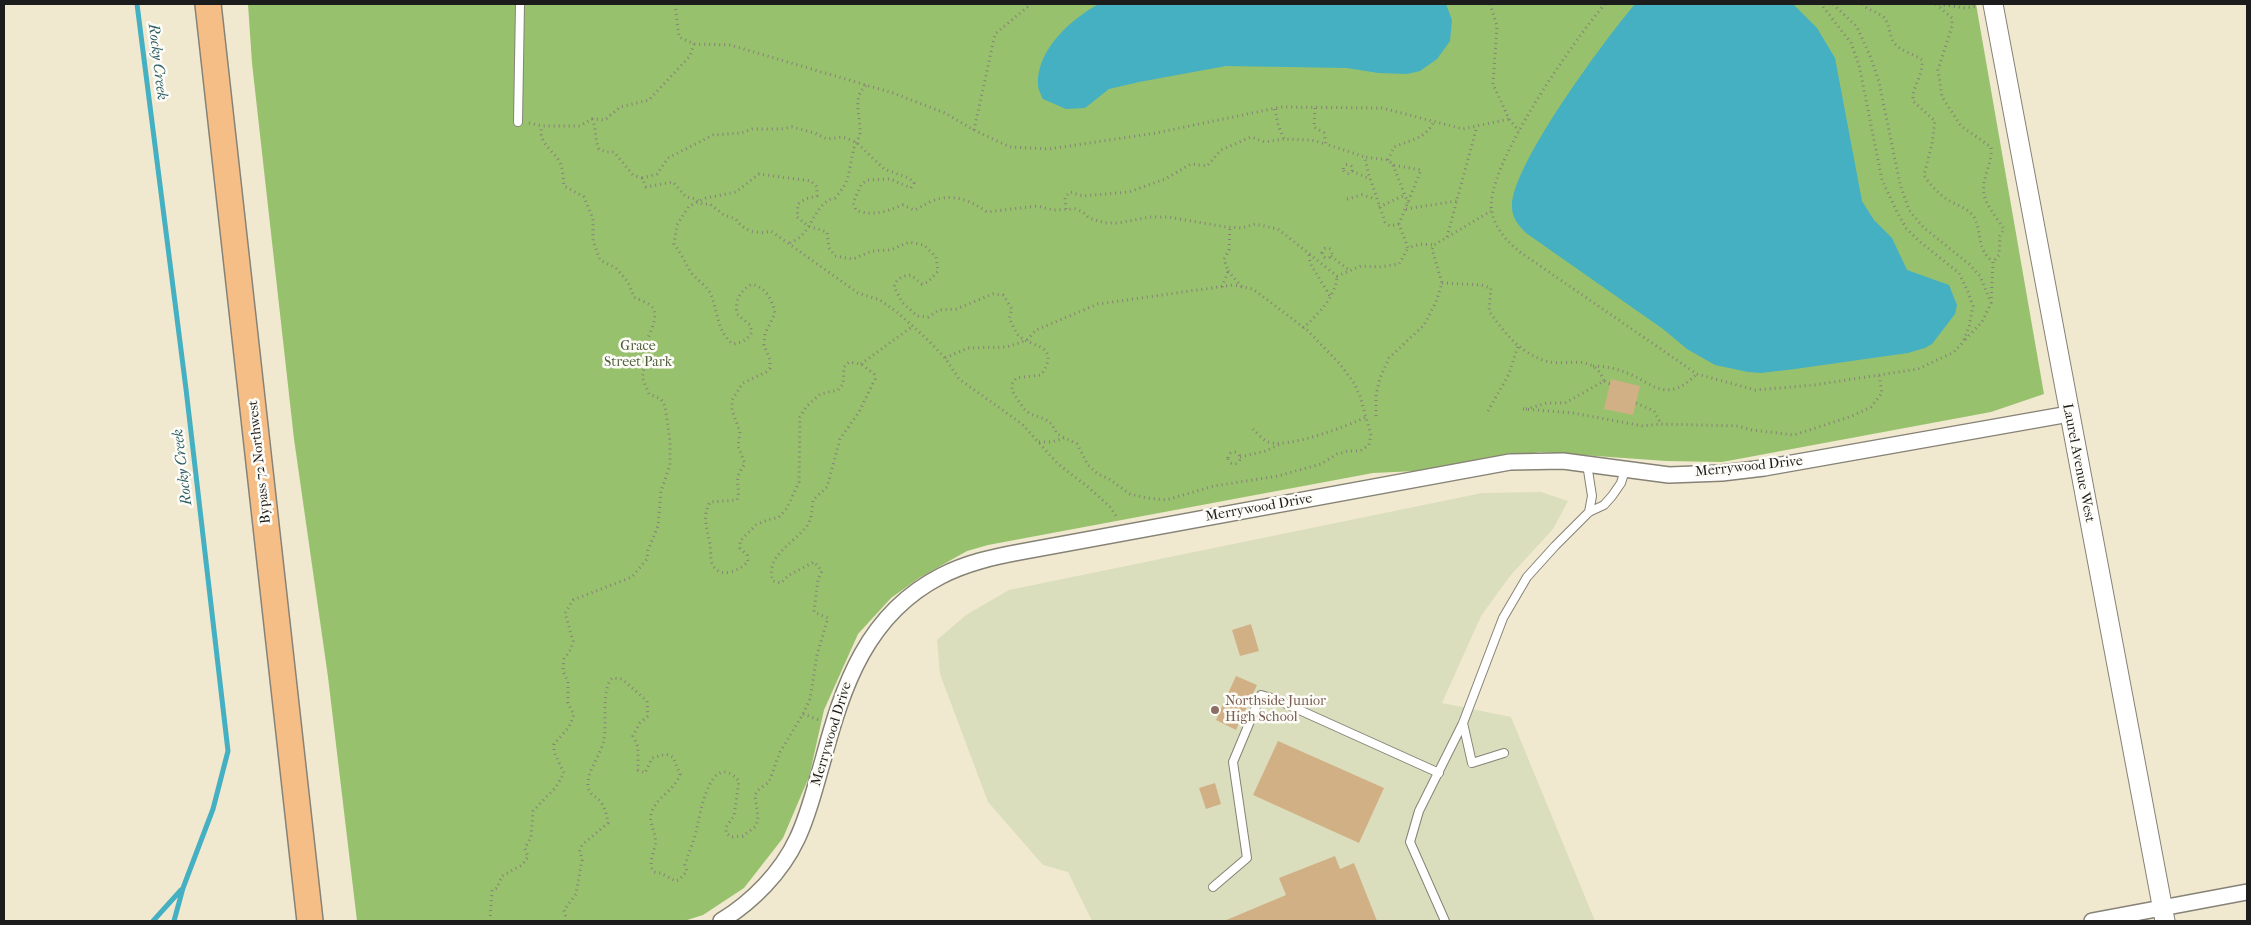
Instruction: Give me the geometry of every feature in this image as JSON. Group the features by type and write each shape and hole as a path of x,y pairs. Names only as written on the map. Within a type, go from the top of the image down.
{"highway":[{"name":"Bypass 72 Northwest","path":"208,4 310,921"}],"street":[{"name":"Laurel Avenue West","path":"1986,5 2069,414 2164,915"},
{"name":"Merrywood Drive","path":"721,921 748,902 767,883 796,841 809,809 843,690 865,647 890,614 916,592 941,576 970,564 1020,552 1510,462 1542,460 1670,474 1722,473 1764,468 2069,414"},
{"path":"2092,921 2164,915 2247,892"}],"lane":[{"path":"518,122 520,4"},
{"path":"1587,464 1592,496 1589,512"},
{"path":"1445,921 1410,842 1419,811 1464,723 1502,618 1528,577 1555,546 1589,512 1604,505 1612,496 1621,483 1625,470"},
{"path":"1213,887 1247,858 1233,762 1261,695 1275,699 1439,773"},
{"path":"1464,723 1472,763 1504,753"}],"path":[{"path":"675,4 679,37 694,44 730,45 867,84 945,112 974,130 1010,147 1049,149 1156,133 1275,109 1382,108 1463,129 1509,119"},
{"path":"974,130 995,34 1031,4"},
{"path":"1490,4 1497,26 1493,84 1509,119 1519,131"},
{"path":"1605,4 1588,23 1562,60 1519,131 1502,165 1493,194 1491,212 1506,240 1520,252 1697,374 1755,390 1814,385 1918,369 1954,352 1982,322 1990,303 1993,262 1999,255 2000,236 2004,228 1984,196 1992,147 1961,126 1942,97 1938,70 1952,26 1952,18 1937,4"},
{"path":"1821,4 1850,43 1859,65 1882,180 1897,212 1906,228 1919,241 1959,273 1968,292 1973,306 1963,342"},
{"path":"1833,4 1857,27 1871,58 1879,82 1900,184 1909,210 1923,227 1969,264 1980,276 1990,303"},
{"path":"1862,4 1883,17 1888,25 1891,39 1896,46 1922,60 1923,71 1912,93 1913,101 1935,122 1932,144 1924,174 1929,182 1948,200 1958,204 1973,217 1984,255 1993,262"},
{"path":"1937,4 1964,8 1986,5"},
{"path":"518,122 542,126 580,126 592,119 606,120 620,107 649,100 690,56 694,44"},
{"path":"790,244 804,233 822,205 829,199 835,198 843,189 851,173 856,142 860,133 858,98 861,89 867,84"},
{"path":"1315,108 1314,127 1324,133 1326,144"},
{"path":"1275,109 1278,125 1284,139"},
{"path":"592,119 597,129 596,142 599,148 606,152 614,152 633,175 642,178 657,174 668,158 713,135 741,133 752,129 792,127 816,133 827,139 843,137 856,142 884,169 909,178 914,183 911,188 890,179 867,180 861,185 853,203 856,210 862,212 883,213 903,205 914,210 943,198 959,197 987,212 1037,206 1074,209 1083,212 1088,218 1105,223 1118,223 1150,217 1168,217 1242,228 1255,224 1278,229 1297,242 1309,255 1337,276"},
{"path":"1388,160 1394,147 1422,138 1431,128 1434,121"},
{"path":"490,921 492,890 497,888 502,876 522,865 528,857 525,848 531,837 533,811 556,787 564,773 554,752 554,744 569,727 574,715 568,703 568,682 563,671 564,659 571,649 573,641 565,613 573,600 632,578 647,559 648,550 658,526 662,491 670,465 670,442 665,406 661,399 649,394 642,377 646,365 644,350 652,329 654,310 651,306 634,298 628,282 616,268 600,260 593,241 593,219 584,197 564,186 561,165 552,151 544,145 540,133 542,126"},
{"path":"1447,238 1477,126"},
{"path":"1066,209 1065,197 1070,192 1083,196 1129,192 1165,179 1191,164 1206,166 1221,150 1251,137 1265,142 1284,139 1311,140 1365,158 1388,160 1393,165 1408,204"},
{"path":"1365,158 1370,180 1385,222 1390,226 1400,224"},
{"path":"1337,276 1361,266 1379,267 1400,264 1408,248 1400,224 1421,170 1393,165"},
{"path":"1352,171 1370,180"},
{"path":"567,921 564,910 576,894 582,860 580,851 582,845 608,823 601,802 591,793 588,786 589,777 604,741 605,700 612,678 622,679 647,701 648,716 640,723 633,736 638,747 638,770 644,773 652,758 666,754 673,757 680,774 672,790 663,796 651,812 650,823 656,837 651,860 651,868 654,872 662,873 675,881 685,875 687,871 685,865 686,858 694,839 709,785 717,774 727,772 739,780 734,816 726,826 726,833 731,837 743,836 756,826 758,817 755,795 758,790 769,782 780,752 803,714 810,698 817,655 828,618 814,612 818,579 822,571 814,562 790,575 781,583 773,581 770,573 776,556 808,526 812,516 813,500 827,487 840,439 859,412 868,391 874,384 874,374 861,364 849,362 844,367 843,384 838,390 820,394 806,407 800,417 799,482 787,508 779,517 756,525 740,541 740,548 747,555 748,562 739,570 728,573 718,571 712,564 705,521 706,510 710,502 737,500 739,494 737,480 745,464 738,446 740,432 732,410 732,400 743,383 766,372 770,368 770,360 764,344 765,334 775,313 767,292 760,286 752,284 745,288 738,297 736,305 737,314 750,325 752,332 748,339 742,343 733,344 727,340 716,316 711,293 690,272 686,261 674,244 677,225 689,206 698,201 736,192 759,174 811,181 817,187 817,196 805,199 798,204 796,210 797,217 808,226 827,232 829,248 835,256 852,259 872,251 891,250 909,242 924,245 936,257 938,271 928,282 922,284 911,275 902,276 896,281 894,288 902,302 916,316 928,316 939,310 956,309 993,294 1003,295 1012,310 1009,318 1019,336 1027,340 1044,348 1047,356 1046,368 1041,375 1016,378 1012,384 1012,391 1024,409 1030,414 1045,419 1052,424 1057,434 1076,444 1088,465 1098,474 1109,479 1130,494 1166,500 1214,486 1278,476 1321,464 1337,454 1348,451 1360,451 1369,445 1372,435 1354,384 1326,349 1303,328 1253,289 1233,285 1098,304 1036,330 1027,340 1007,347 968,348 945,358"},
{"path":"642,178 646,187 673,182 686,197 702,204 710,204 724,215 736,219 740,226 749,231 764,233 770,231 858,293 880,300 913,326 945,358 959,379 1022,424 1058,464 1110,507 1125,533"},
{"path":"1347,199 1362,195 1377,199"},
{"path":"1379,208 1405,195"},
{"path":"1405,209 1457,201"},
{"path":"1408,248 1420,244 1434,245 1491,212"},
{"path":"1230,227 1229,250 1224,259 1228,271 1242,287"},
{"path":"1376,416 1376,395 1380,378 1389,358 1424,325 1436,302 1442,283 1432,249 1434,245"},
{"path":"1309,255 1310,263 1330,296"},
{"path":"1331,256 1342,262 1349,270"},
{"path":"1222,287 1228,271"},
{"path":"1303,328 1316,316 1330,296 1336,286 1337,276"},
{"path":"1442,283 1481,285 1491,288 1489,312 1511,341 1544,360 1584,362 1600,371 1604,381 1610,384"},
{"path":"861,364 913,326"},
{"path":"1488,411 1509,374 1518,346"},
{"path":"1592,366 1608,366 1634,376 1658,390 1673,390 1685,384 1697,374"},
{"path":"1604,381 1565,403 1547,403 1523,409 1573,413 1643,426 1660,424 1738,426 1752,430 1794,435 1852,416 1871,407 1882,393 1879,375"},
{"path":"1636,404 1654,411 1660,424"},
{"path":"1240,457 1266,451 1280,444 1331,431 1366,417"},
{"path":"1253,430 1266,442 1280,444"},
{"path":"1038,442 1052,442 1064,438"},
{"path":"1232,452 1237,452 1240,457 1240,461 1234,464 1230,463 1228,458 1232,452"}],"shaded area":[{"name":"Northside Junior High School","path":"1541,492 1568,501 1553,529 1510,576 1481,616 1442,703 1511,717 1595,921 1092,921 1068,872 1043,865 988,802 940,674 937,640 966,615 1009,590 1482,493"}],"green space":[{"name":"Grace Street Park","path":"248,4 1976,4 2044,394 1991,412 1722,462 1666,461 1540,452 1416,471 1373,473 988,545 967,551 919,578 891,598 858,634 824,710 809,777 783,838 744,888 703,915 684,921 357,921 328,677 294,439 252,63"}],"water":[{"path":"1099,4 1446,4 1452,20 1450,41 1437,59 1420,71 1407,74 1378,73 1347,68 1226,66 1109,89 1085,108 1066,109 1043,99 1038,87 1039,72 1049,48 1067,27"},
{"path":"1635,4 1793,4 1817,28 1835,58 1862,201 1874,220 1892,238 1907,270 1949,285 1957,305 1955,314 1932,344 1908,353 1761,373 1715,365 1687,349 1663,329 1521,228 1512,211 1512,207 1516,188 1526,163 1562,103 1603,44"}],"building":[{"path":"1611,379 1640,386 1633,415 1604,409"},
{"path":"1251,624 1259,651 1240,656 1232,630"},
{"path":"1236,676 1257,685 1236,730 1216,720"},
{"path":"1278,741 1384,788 1359,843 1253,795"},
{"path":"1215,783 1221,804 1206,809 1199,788"},
{"path":"1335,856 1340,869 1354,863 1377,921 1224,921 1286,895 1279,878"}],"waterway":[{"name":"Rocky Creek","path":"137,4 186,389 228,751 213,809 183,888 174,921"},
{"path":"153,921 181,890"}],"place":[{"name":"Northside Junior High School","path":"1215,710"}]}
